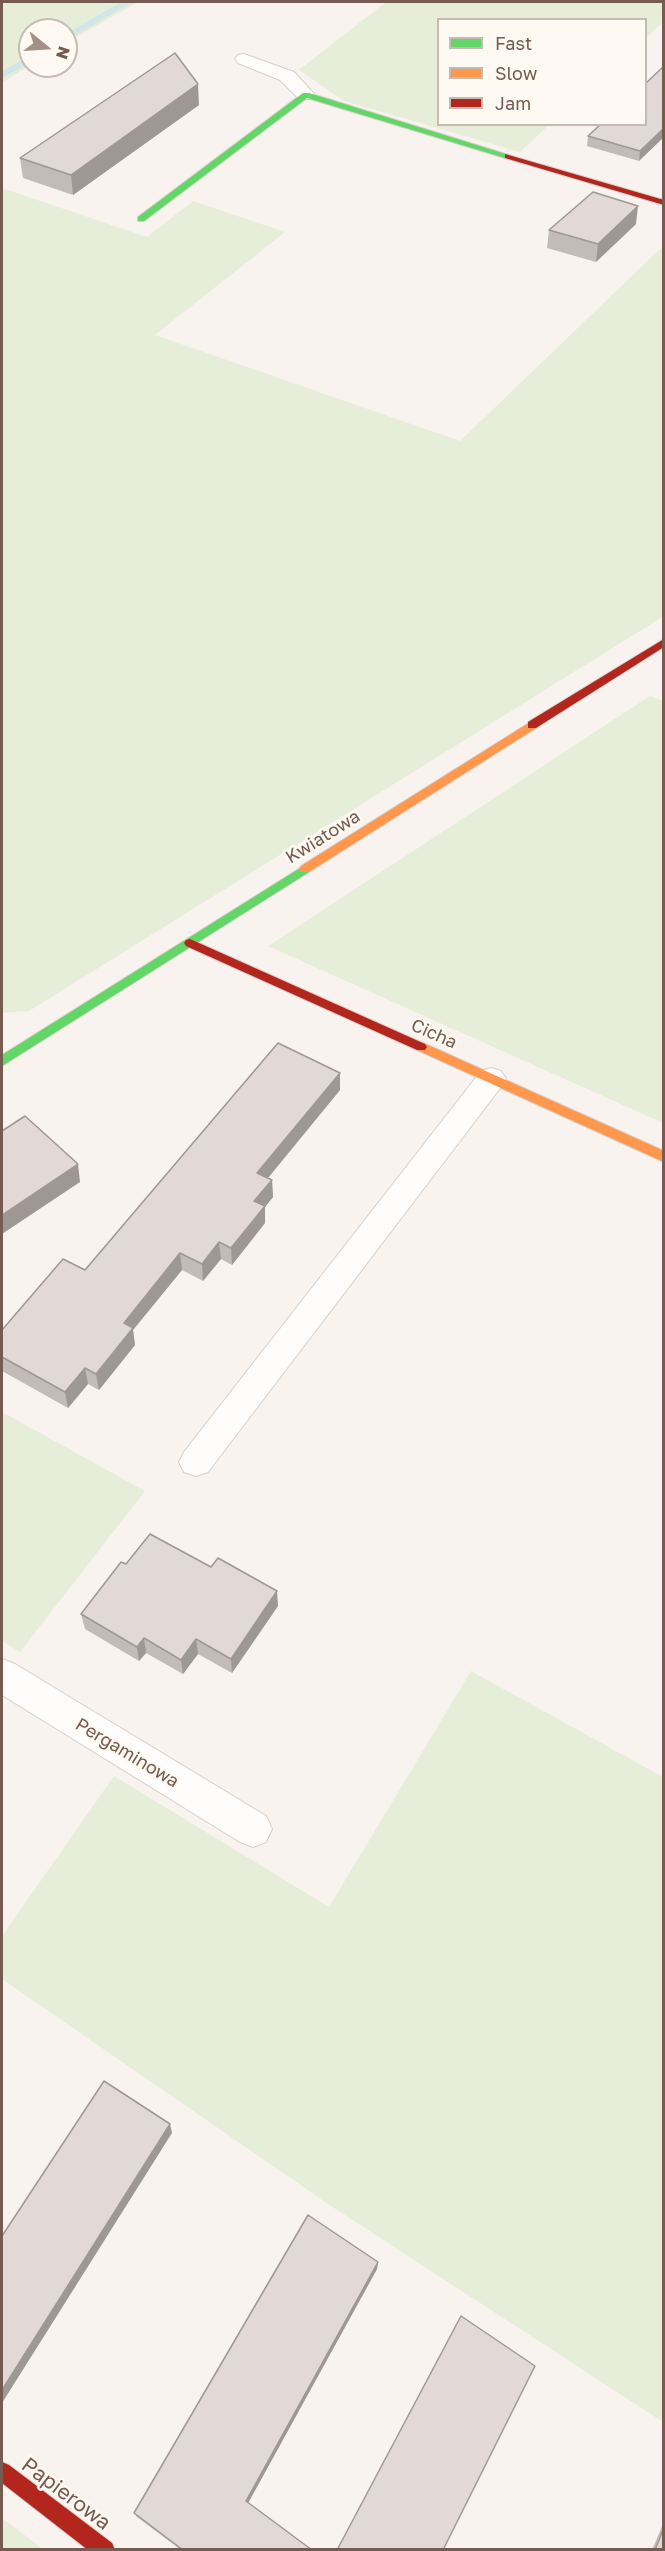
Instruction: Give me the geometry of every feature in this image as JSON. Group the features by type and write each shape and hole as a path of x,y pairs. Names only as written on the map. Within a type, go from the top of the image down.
{"street":[{"path":"141,219 306,95 663,203"},
{"name":"Kwiatowa","path":"2,1061 663,642"},
{"name":"Cicha","path":"190,943 663,1157"},
{"name":"Papierowa","path":"2,2472 105,2550"}],"lane":[{"path":"244,59 287,76 306,95"},
{"path":"196,1462 491,1079"},
{"name":"Pergaminowa","path":"2,1676 253,1829"}],"green space":[{"path":"2,2 138,2 78,36 78,18 18,18 18,73 2,83"},
{"path":"386,2 663,2 663,22 647,37 647,18 437,18 437,126 548,126 520,152 344,101 299,70"},
{"path":"2,188 147,237 193,201 285,232 155,335 460,441 663,246 664,616 29,1011 2,1013"},
{"path":"650,696 664,701 663,1123 268,946"},
{"path":"2,1412 145,1491 20,1652 2,1641"},
{"path":"471,1671 663,1777 663,2422 328,2204 2,1979 2,1936 114,1776 329,1907"},
{"path":"2,2518 43,2549 2,2549"}],"building":[{"path":"175,53 198,84 71,175 20,158"},
{"path":"663,67 663,129 640,151 588,136 599,126 647,126 647,82"},
{"path":"593,192 638,206 598,244 549,230"},
{"path":"278,1043 340,1073 257,1173 272,1180 254,1201 265,1206 231,1248 219,1242 202,1264 180,1253 124,1323 133,1328 96,1374 85,1368 65,1392 2,1357 2,1330 63,1259 85,1270"},
{"path":"25,1116 78,1164 2,1215 2,1131"},
{"path":"150,1534 211,1567 218,1558 277,1591 231,1659 196,1639 181,1660 144,1638 137,1647 81,1614 121,1562 126,1564"},
{"path":"104,2081 170,2124 2,2390 2,2236"},
{"path":"308,2215 378,2262 246,2501 312,2550 183,2550 134,2513"},
{"path":"461,2316 535,2366 443,2550 337,2550"},
{"path":"663,2530 663,2550 655,2550"}],"waterway":[{"path":"78,31 127,2"},
{"path":"2,75 18,66"}],"traffic: fast":[{"path":"141,219 306,95 508,156"},
{"path":"2,1061 305,869"}],"traffic: slow":[{"path":"305,869 532,725"},
{"path":"421,1047 664,1157"}],"traffic: jam":[{"path":"508,156 664,203"},
{"path":"532,725 664,642"},
{"path":"190,943 421,1047"},
{"path":"2,2472 105,2550"}]}
